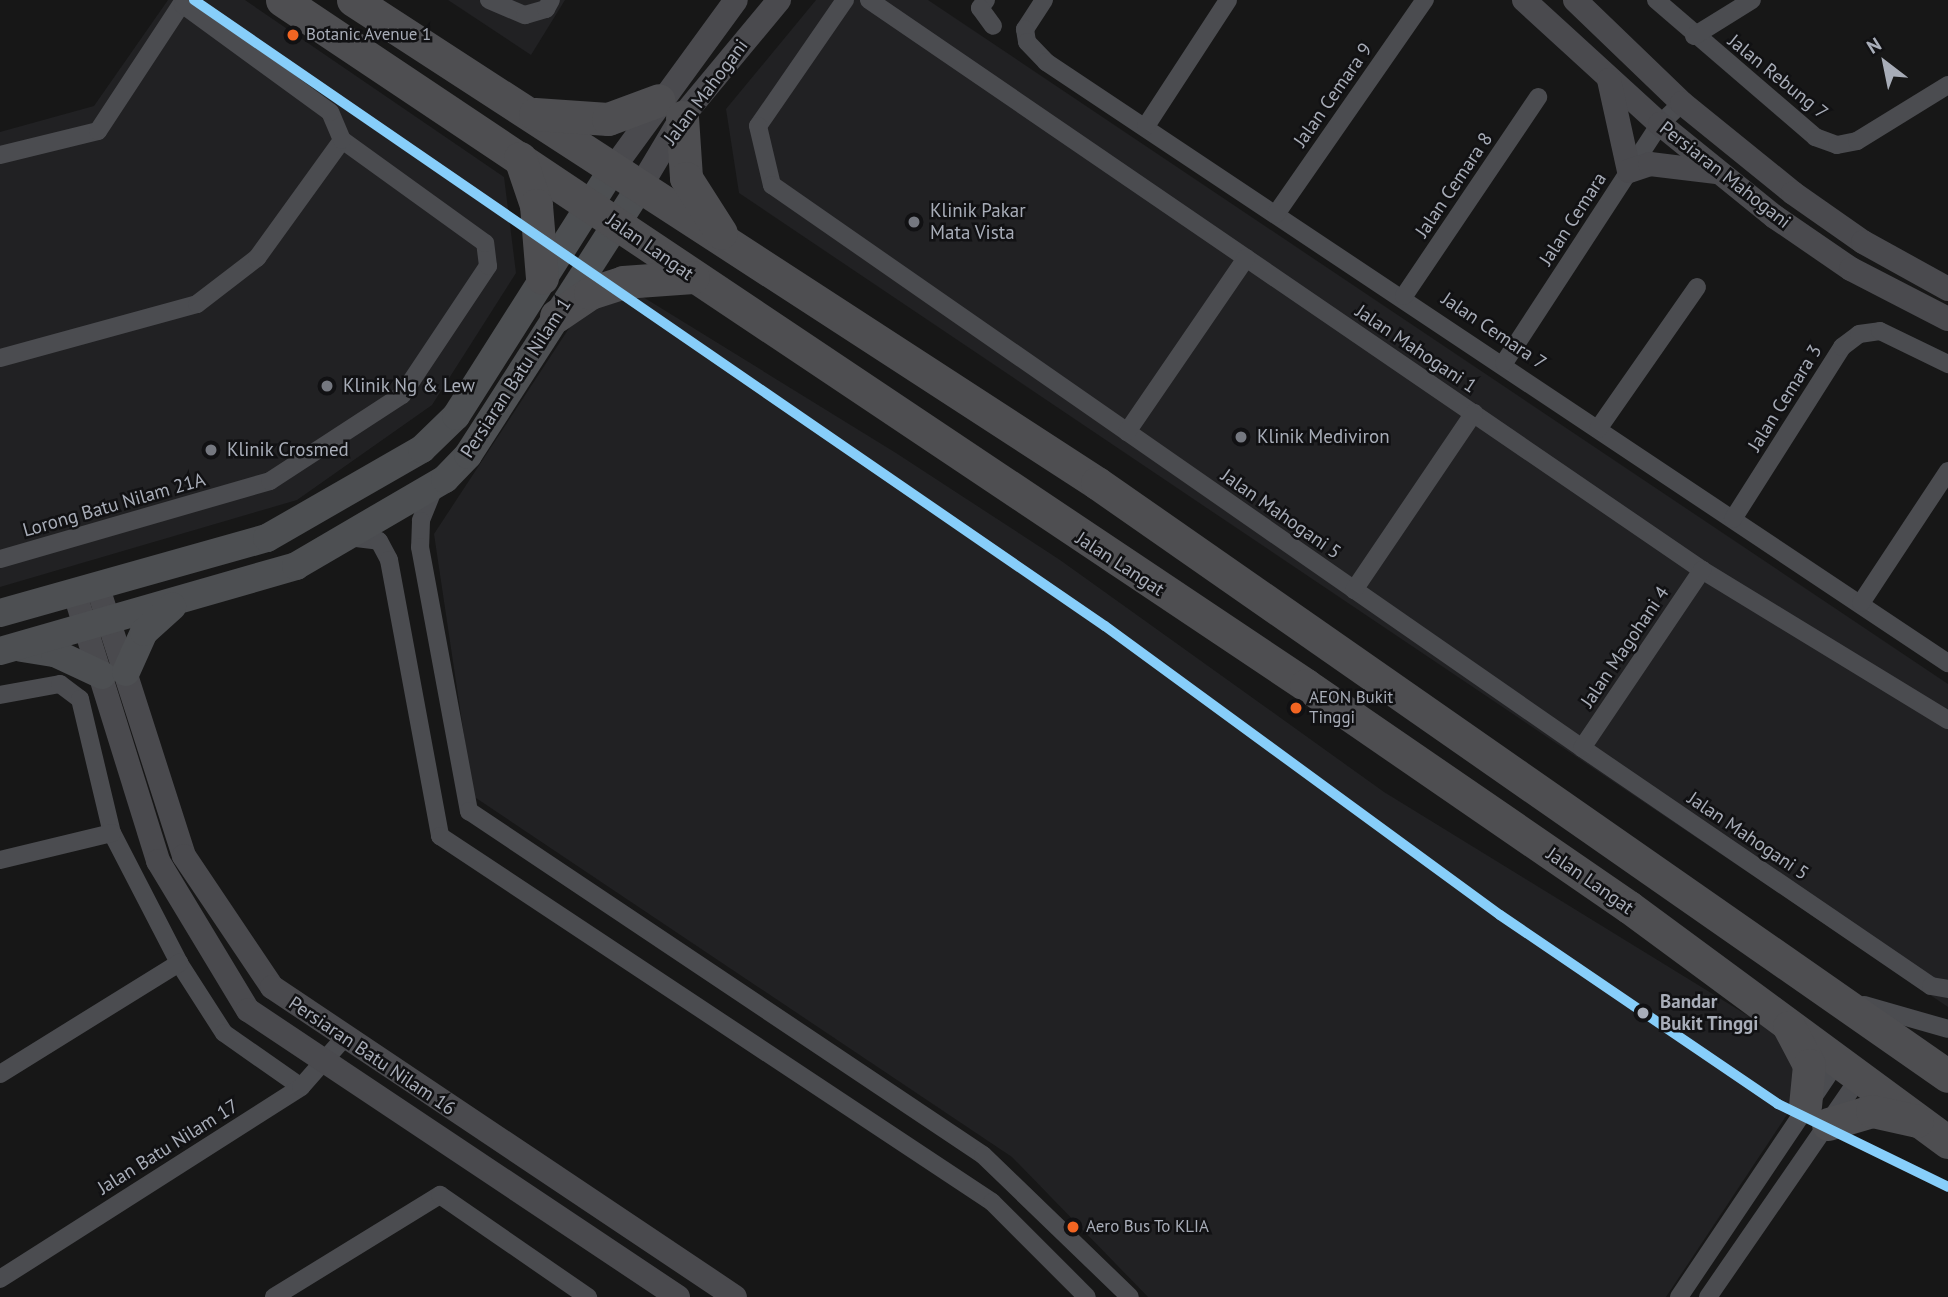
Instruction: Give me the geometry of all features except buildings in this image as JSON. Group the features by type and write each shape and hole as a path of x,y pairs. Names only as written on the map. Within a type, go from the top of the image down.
{"highway":[{"name":"Jalan Langat","path":"282,0 1306,685 1788,1026 1854,1060 1935,1132"},
{"path":"353,0 736,252 1097,483 1948,1076"},
{"path":"519,110 555,119 608,119 671,108 686,178 736,252"},
{"path":"520,158 536,205 542,278"},
{"path":"556,316 590,293 623,282 693,277"},
{"path":"1685,893 1723,937 1843,1023 1854,1060 1887,1054 1948,1098"},
{"path":"1788,1026 1809,1065 1816,1115 1872,1111 1935,1132"}],"main road":[{"name":"Persiaran Batu Nilam 1","path":"0,613 87,591 267,538 422,449 456,416 612,170"},
{"name":"Persiaran Batu Nilam 1","path":"7,649 296,566 445,479 468,455 639,189"},
{"path":"7,649 55,653 113,673 144,632 180,601"}],"street":[{"path":"489,0 525,15 546,9 551,0"},
{"name":"Jalan Mahogani","path":"639,189 671,108 736,0"},
{"name":"Jalan Mahogani","path":"612,170 779,0"},
{"name":"Jalan Mahogani 5","path":"845,0 758,127 772,185 1582,748 1931,986 1948,989"},
{"name":"Jalan Mahogani 1","path":"869,0 1702,570 1948,720"},
{"path":"986,0 981,8 993,26"},
{"name":"Jalan Cemara 7","path":"1044,0 1026,29 1027,42 1046,62 1504,362 1598,429 1948,663"},
{"path":"1146,126 1228,0"},
{"name":"Jalan Cemara 9","path":"1276,215 1425,0"},
{"name":"Persiaran Mahogani","path":"1524,0 1660,124 1719,172 1851,269 1948,319"},
{"name":"Persiaran Mahogani","path":"1575,0 1682,103 1853,235 1948,289"},
{"name":"Jalan Rebung 7","path":"1656,0 1694,36 1815,137 1836,145 1857,141 1948,85"},
{"path":"1694,36 1752,0"},
{"path":"0,155 98,131 184,3"},
{"name":"Lorong Batu Nilam 21A","path":"0,559 270,481 402,395 488,266 485,243 342,140 330,111 184,3"},
{"path":"1608,78 1629,171 1650,164 1719,172"},
{"name":"Jalan Cemara 8","path":"1404,296 1538,97"},
{"name":"Jalan Cemara","path":"1504,362 1660,124 1682,103"},
{"path":"0,358 197,304 257,258 342,140"},
{"path":"1127,432 1246,258"},
{"path":"1598,429 1697,287"},
{"name":"Jalan Cemara 3","path":"1733,519 1842,347 1858,334 1880,331 1948,363"},
{"path":"1354,590 1474,413"},
{"path":"1861,603 1948,471"},
{"path":"445,479 425,506 420,547 469,811 983,1155 1035,1200 1130,1297"},
{"path":"344,537 379,541 389,560 440,836 1013,1222 1087,1297"},
{"name":"Jalan Magohani 4","path":"1582,748 1702,570"},
{"name":"Persiaran Batu Nilam 16","path":"87,591 113,673 197,881 272,987 735,1297"},
{"name":"Persiaran Batu Nilam 16","path":"113,673 171,888 243,1005 326,1066 678,1297"},
{"path":"0,695 60,684 80,699 112,833 179,963 224,1033 301,1087"},
{"path":"0,860 112,833"},
{"path":"0,1074 179,963"},
{"path":"1816,984 1847,1000 1948,1029"},
{"name":"Jalan Batu Nilam 17","path":"0,1279 301,1087 326,1066 345,1037"},
{"path":"1679,1297 1816,1115 1854,1060"},
{"path":"1707,1297 1816,1115 1854,1060"},
{"path":"274,1297 440,1195 587,1297"},
{"path":"1013,1222 1035,1200"}],"shaded area":[{"path":"168,0 245,0 504,177 516,273 432,405 297,500 0,587 0,132 94,106"},
{"path":"448,0 565,0 531,55"},
{"path":"816,0 928,0 1948,684 1948,1007 739,193 726,109"},
{"path":"621,292 643,297 896,453 1060,560 1384,792 1786,1039 1800,1069 1798,1098 1666,1297 1148,1297 1012,1157 473,796 434,534 579,313"}],"transit line":[{"path":"194,0 1105,626 1500,915 1778,1104 1948,1187"}],"place":[{"name":"Botanic Avenue 1","path":"293,35"},
{"name":"Klinik Pakar Mata Vista","path":"914,222"},
{"name":"Klinik Ng & Lew","path":"327,386"},
{"name":"Klinik Mediviron","path":"1241,437"},
{"name":"Klinik Crosmed","path":"211,450"},
{"name":"AEON Bukit Tinggi","path":"1296,708"},
{"name":"Bandar Bukit Tinggi","path":"1643,1013"},
{"name":"Aero Bus To KLIA","path":"1073,1227"}]}
